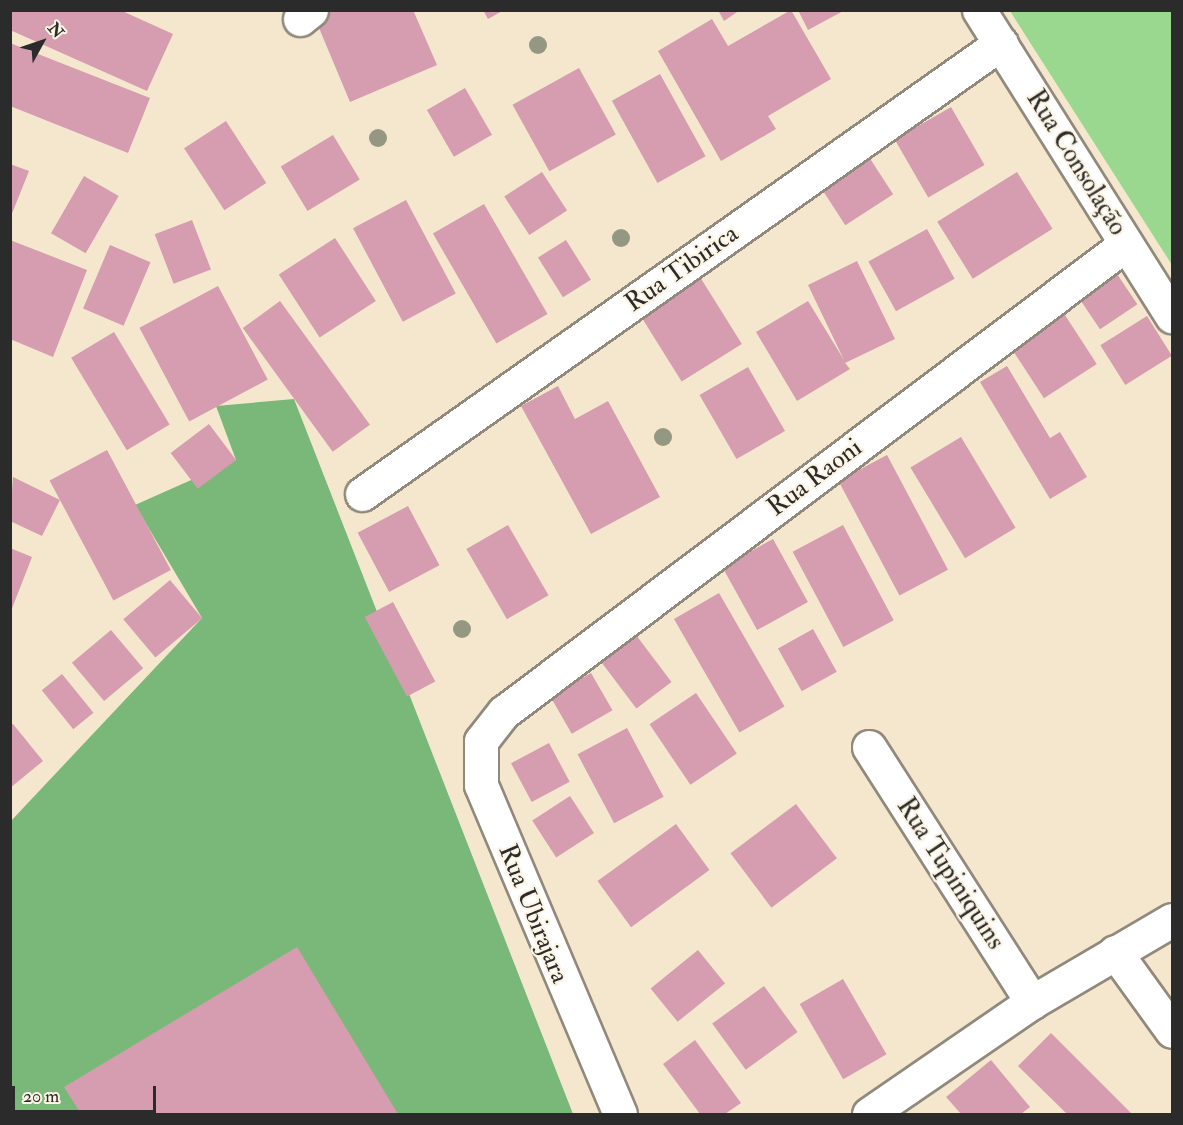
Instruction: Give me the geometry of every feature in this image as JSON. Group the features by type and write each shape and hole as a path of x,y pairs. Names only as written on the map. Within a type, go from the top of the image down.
{"street":[{"name":"Rua Consolação","path":"979,10 1173,316"},
{"name":"Rua Tibirica","path":"362,494 1001,43"},
{"name":"Rua Raoni","path":"504,712 1126,244"},
{"name":"Rua Ubirajara","path":"504,712 481,741 481,785 620,1114"},
{"name":"Rua Tupiniquins","path":"868,747 1032,1002"},
{"path":"869,1114 1032,1002 1115,952 1173,921"},
{"path":"1115,952 1173,1031"}],"green space":[{"path":"1010,11 1172,11 1172,265"},
{"path":"294,399 573,1114 11,1114 10,822 202,618 135,505 236,460 216,406"}],"building":[{"path":"10,10 120,10 173,34 147,91 10,30"},
{"path":"327,10 413,10 437,65 350,102 314,16"},
{"path":"483,10 504,10 488,19"},
{"path":"718,10 740,10 724,21"},
{"path":"791,10 831,79 768,116 776,129 721,161 658,51 712,19 728,46"},
{"path":"798,10 845,10 808,30"},
{"path":"10,43 150,98 128,153 10,106"},
{"path":"579,68 616,134 549,171 513,105"},
{"path":"660,74 706,156 657,183 612,101"},
{"path":"465,88 492,135 454,157 427,110"},
{"path":"951,107 984,165 928,198 895,140"},
{"path":"226,121 266,183 224,210 184,148"},
{"path":"333,135 360,180 307,211 281,166"},
{"path":"867,154 893,194 845,225 819,185"},
{"path":"10,164 29,171 11,216 10,216"},
{"path":"542,172 567,211 529,235 504,197"},
{"path":"1017,172 1053,229 973,279 937,222"},
{"path":"84,176 119,196 86,253 51,233"},
{"path":"406,200 456,294 403,322 353,228"},
{"path":"484,204 548,314 496,343 433,234"},
{"path":"192,220 211,269 174,284 155,234"},
{"path":"927,229 955,279 896,311 868,261"},
{"path":"335,238 376,301 320,337 279,274"},
{"path":"10,240 87,270 53,357 10,339"},
{"path":"566,240 591,280 563,297 538,257"},
{"path":"110,245 151,262 124,326 83,309"},
{"path":"857,261 895,339 845,363 850,369 797,401 756,332 808,301 844,360 808,285"},
{"path":"1115,271 1137,304 1100,329 1078,296"},
{"path":"700,277 742,344 682,382 640,315"},
{"path":"218,286 268,380 189,421 139,328"},
{"path":"280,301 370,425 333,452 243,328"},
{"path":"1063,312 1097,364 1044,398 1010,346"},
{"path":"1147,316 1172,356 1125,385 1100,345"},
{"path":"114,332 170,425 127,450 71,358"},
{"path":"1007,366 1050,438 1060,432 1087,477 1050,499 980,382"},
{"path":"748,367 785,431 737,459 700,395"},
{"path":"558,386 575,419 608,401 660,497 591,534 521,406"},
{"path":"209,424 236,460 198,489 171,453"},
{"path":"961,437 1016,528 965,558 910,467"},
{"path":"107,450 171,570 113,601 50,481"},
{"path":"887,455 948,570 899,596 838,481"},
{"path":"13,477 60,500 42,536 10,521"},
{"path":"408,506 439,565 389,592 358,533"},
{"path":"508,525 548,595 507,619 466,549"},
{"path":"843,525 894,620 843,647 793,552"},
{"path":"773,539 808,602 757,630 722,567"},
{"path":"10,548 32,557 11,611 10,611"},
{"path":"170,580 202,618 155,658 123,619"},
{"path":"719,593 784,706 739,732 674,619"},
{"path":"393,602 435,681 407,696 365,617"},
{"path":"813,629 837,672 802,691 778,648"},
{"path":"111,630 143,668 104,701 72,663"},
{"path":"633,631 672,682 636,709 598,657"},
{"path":"591,673 612,710 572,734 550,696"},
{"path":"62,674 93,713 73,729 42,690"},
{"path":"696,693 737,754 690,785 650,724"},
{"path":"13,724 43,761 10,788 10,725"},
{"path":"627,728 664,797 614,823 578,754"},
{"path":"549,743 570,782 532,802 511,763"},
{"path":"570,796 594,833 556,857 532,821"},
{"path":"796,804 837,858 771,908 731,853"},
{"path":"676,824 710,870 631,927 598,881"},
{"path":"297,947 398,1114 81,1114 64,1087"},
{"path":"698,950 725,983 678,1022 651,988"},
{"path":"843,979 887,1054 843,1079 800,1004"},
{"path":"764,986 798,1032 746,1070 712,1024"},
{"path":"1051,1033 1132,1114 1067,1114 1018,1066"},
{"path":"695,1040 741,1103 725,1114 700,1114 663,1064"},
{"path":"991,1060 1030,1107 1021,1114 961,1114 946,1097"}]}
